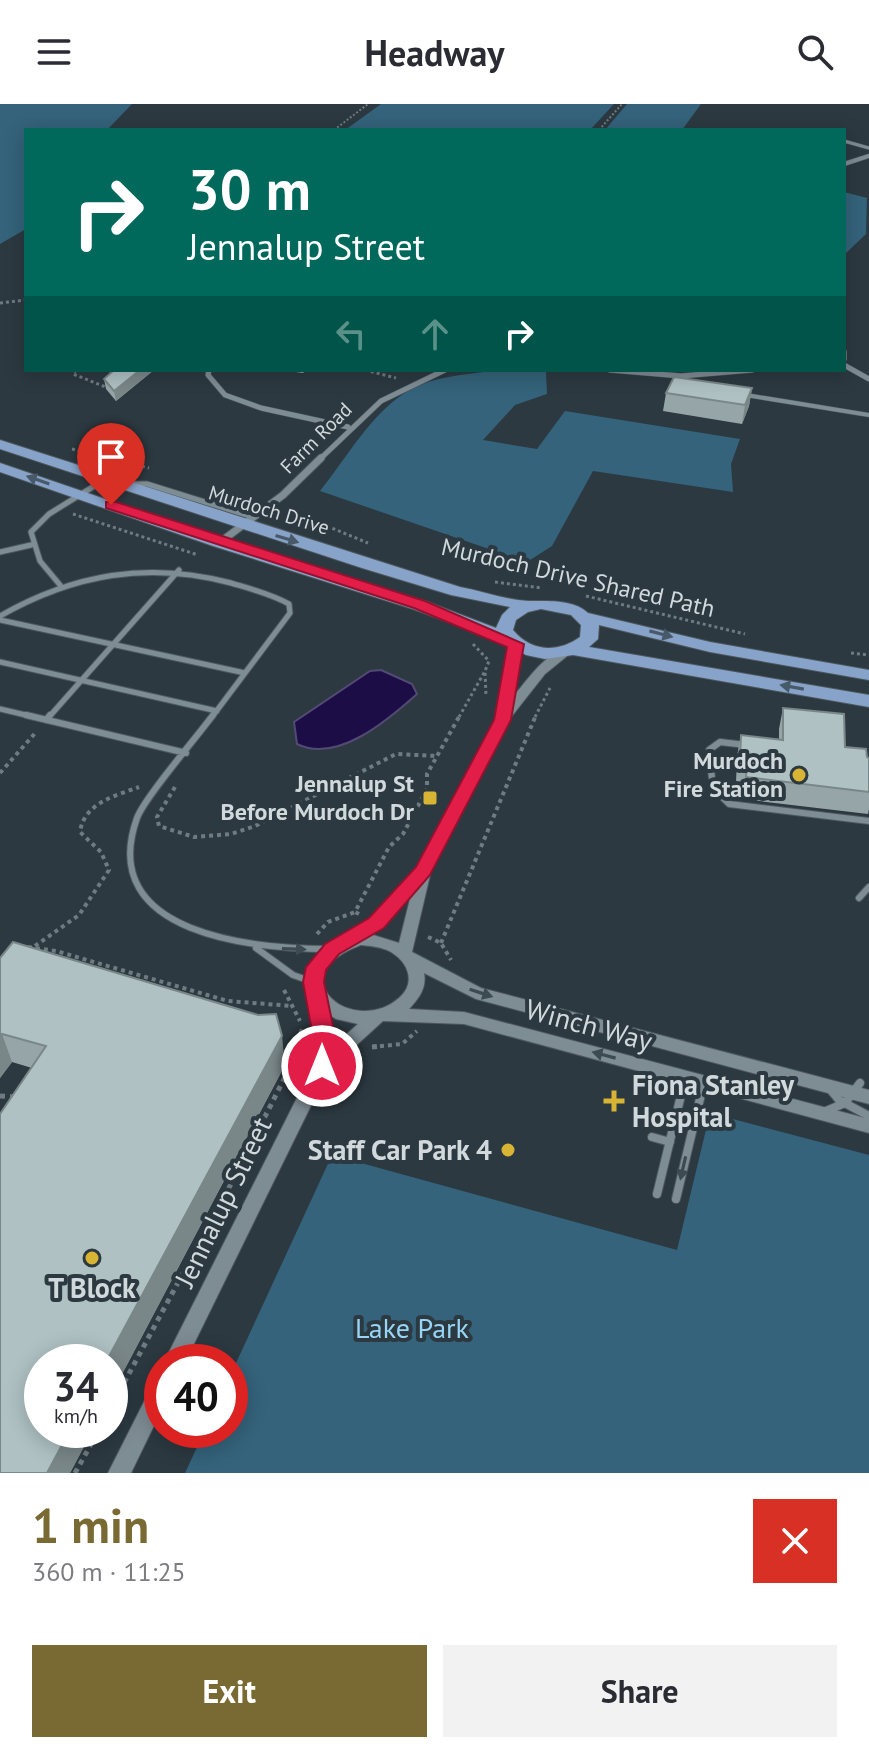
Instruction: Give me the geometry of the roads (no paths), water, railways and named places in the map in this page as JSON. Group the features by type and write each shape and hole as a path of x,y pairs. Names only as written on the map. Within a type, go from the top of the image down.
{"main road":[{"name":"Murdoch Drive","path":"0,444 109,482 247,521 444,587 529,606 554,604 585,617 710,647 869,675"},
{"name":"Murdoch Drive","path":"0,467 219,543 419,605 541,653 569,651 869,701"},
{"path":"513,642 505,623 517,610 529,606"},
{"path":"569,651 589,639 590,624 585,617"}],"street":[{"path":"846,163 869,156"},
{"path":"846,363 869,379"},
{"path":"209,372 225,395 261,408 348,427"},
{"name":"Farm Road","path":"219,543 301,480 372,405 410,382 439,372"},
{"path":"626,372 675,378 716,377 742,372"},
{"name":"Jennalup Street","path":"502,720 513,642"},
{"name":"Jennalup Street","path":"322,1066 323,1031 315,988 320,960 376,923 424,871 502,720 541,671 569,651"},
{"name":"Jennalup Street","path":"183,1344 322,1066 382,1015 408,999 416,986 417,972 408,955 424,871"},
{"path":"338,946 376,939 408,955"},
{"name":"Winch Way","path":"408,955 476,993 859,1095"},
{"path":"315,988 336,1012 356,1018 382,1015"},
{"name":"Winch Way","path":"382,1015 464,1018 869,1126"},
{"path":"119,1473 144,1423"}],"lane":[{"path":"846,142 869,148"},
{"path":"675,378 687,382"},
{"path":"742,395 869,415"},
{"path":"60,585 31,545 34,525 80,495 109,482"},
{"path":"0,552 31,545"},
{"path":"46,720 179,570"},
{"path":"0,618 60,585 119,571 179,570 227,582 289,604 290,613 137,817 129,841 130,868 140,893 181,926 256,948 338,946"},
{"path":"0,618 245,673"},
{"path":"0,662 217,711"},
{"path":"0,709 186,753"},
{"path":"760,747 713,744 709,750 711,789 717,798 729,804 869,821"},
{"path":"859,898 869,887"},
{"path":"256,948 315,988"},
{"path":"676,1199 704,1082"},
{"path":"657,1194 684,1083"},
{"path":"815,1112 859,1095 869,1116"},
{"path":"652,1137 670,1142"}],"place":[{"name":"Murdoch Fire Station","path":"799,775"},
{"name":"Jennalup St Before Murdoch Dr","path":"430,798"},
{"name":"Fiona Stanley Hospital","path":"614,1101"},
{"name":"Staff Car Park 4","path":"508,1150"},
{"name":"T Block","path":"92,1258"}],"park label":[{"name":"Lake Park","path":"412,1328"}]}
